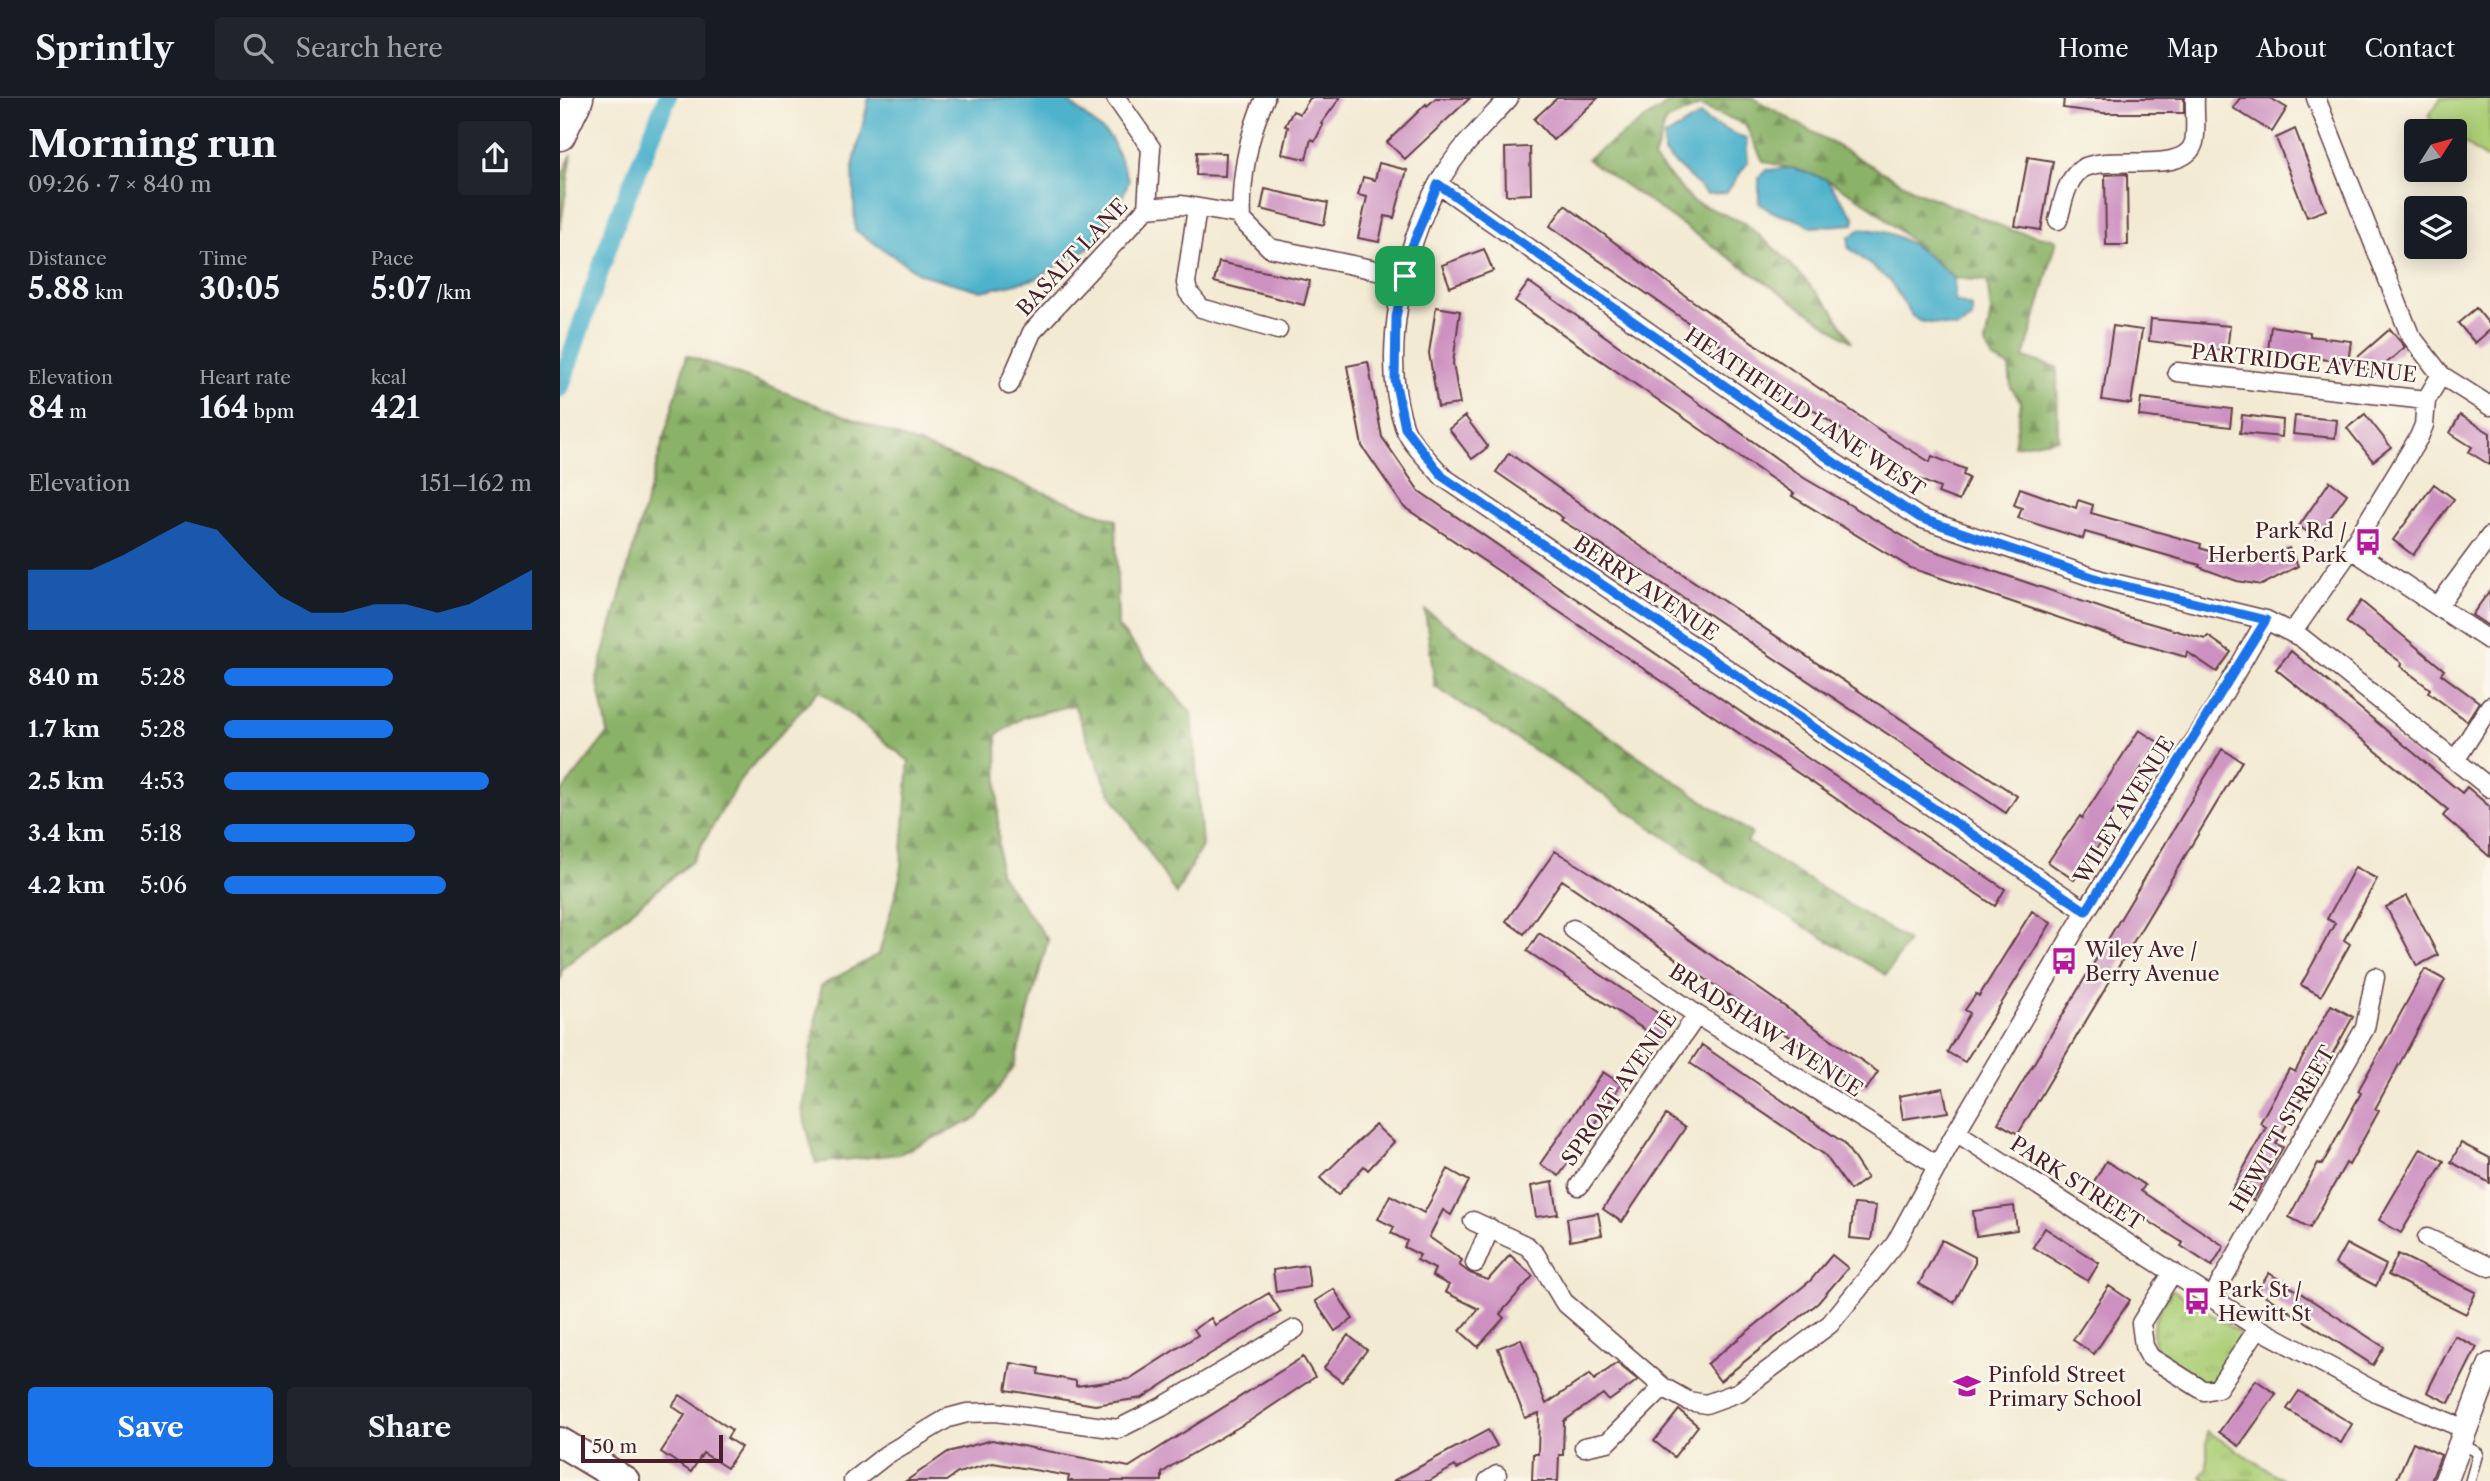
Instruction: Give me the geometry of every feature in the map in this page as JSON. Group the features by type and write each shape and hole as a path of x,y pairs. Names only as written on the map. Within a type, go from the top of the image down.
{"highway":[{"path":"560,135 578,98"}],"main road":[{"path":"560,1442 625,1481"}],"street":[{"path":"1116,98 1151,148 1147,208"},
{"name":"BERRY AVENUE","path":"1509,98 1469,140 1438,184 1410,251 1396,317 1395,380 1405,428 1443,477 2086,911"},
{"path":"2058,220 2068,183 2078,171 2092,162 2176,159 2187,152 2194,143 2195,98"},
{"path":"2316,98 2410,335 2441,375 2490,406"},
{"path":"1262,106 1247,158 1242,220 1270,248 1405,276"},
{"name":"HEATHFIELD LANE WEST","path":"1438,184 1835,463 1920,518 2101,580 2266,620 2292,633 2490,788"},
{"name":"BASALT LANE","path":"1009,385 1032,332 1147,208 1182,205 1241,215"},
{"path":"1197,208 1186,283 1193,300 1201,308 1278,330"},
{"name":"PARTRIDGE AVENUE","path":"2178,372 2426,400"},
{"path":"2292,633 2351,549 2419,437 2424,425 2426,400 2441,375"},
{"path":"2438,606 2490,536"},
{"path":"2351,549 2490,640"},
{"name":"WILEY AVENUE","path":"1475,1263 1482,1225 1527,1246 1536,1255 1564,1302 1663,1387 1688,1401 1706,1404 1739,1392 1830,1324 1895,1244 1956,1132 2086,911 2266,620"},
{"path":"2456,759 2490,706"},
{"name":"BRADSHAW AVENUE","path":"1573,929 1697,1015 1938,1166"},
{"name":"HEWITT STREET","path":"2212,1298 2365,1028 2375,977"},
{"name":"SPROAT AVENUE","path":"1579,1186 1697,1015"},
{"name":"PARK STREET","path":"1956,1132 2258,1328 2462,1436"},
{"path":"2427,1238 2490,1267"},
{"path":"2173,1272 2141,1323 2144,1346 2150,1357 2204,1391 2218,1388 2258,1328"},
{"path":"853,1481 886,1455 948,1418 967,1413 996,1412 1118,1429 1162,1407 1295,1329"},
{"path":"2446,1481 2490,1365"},
{"path":"1584,1447 1608,1442 1663,1387"}],"lane":[{"path":"2462,1436 2478,1453 2470,1481"}],"green space":[{"path":"1676,98 1753,98 1918,192 2011,230 2057,240 2024,358 2057,367 2058,439 2014,446 2021,402 2011,388 2009,366 1993,359 1985,344 1991,311 1987,281 1954,278 1868,204 1826,179 1763,161 1745,124 1699,106 1666,121 1654,159 1692,201 1745,223 1784,257 1833,310 1852,342 1587,159"},
{"path":"2441,98 2490,98 2490,161 2468,145 2468,119 2428,117"},
{"path":"572,154 560,230 560,179"},
{"path":"687,355 1116,520 1118,627 1192,714 1202,846 1176,894 1107,787 1074,705 1024,717 997,735 999,873 1048,940 1014,1066 978,1118 899,1154 816,1163 802,1110 821,986 879,954 900,877 909,761 819,690 742,777 692,861 562,969 560,980 560,794 608,733 597,678"},
{"path":"1425,610 1752,834 1747,842 1908,941 1886,975 1731,883 1603,794 1435,687"},
{"path":"2172,1289 2243,1335 2214,1382 2204,1384 2155,1348 2154,1323"},
{"path":"2207,1431 2285,1481 2207,1481 2201,1476 2207,1468"}],"water":[{"path":"869,98 1064,98 1111,138 1129,180 1120,203 1093,245 1035,279 982,291 920,274 855,230 853,167"},
{"path":"1701,115 1709,122 1746,139 1748,162 1726,193 1707,194 1664,153 1664,137"},
{"path":"1792,168 1826,179 1855,218 1854,224 1811,227 1773,212 1759,203 1759,177 1767,170"},
{"path":"1861,229 1888,233 1900,238 1933,260 1954,278 1955,301 1972,307 1972,319 1957,328 1920,321 1912,316 1890,281 1848,247 1849,237"}],"building":[{"path":"1310,98 1340,98 1321,124 1323,125 1315,141 1311,139 1306,159 1282,154 1288,127 1285,126 1293,111 1300,114"},
{"path":"1436,98 1470,98 1405,159 1387,142 1426,104 1427,106"},
{"path":"1557,98 1598,98 1553,140 1534,119"},
{"path":"2064,98 2184,98 2184,113 2103,113 2063,108"},
{"path":"2240,98 2270,98 2287,108 2272,132 2233,108"},
{"path":"2295,129 2326,210 2307,217 2276,138"},
{"path":"1530,147 1531,194 1506,195 1505,148"},
{"path":"1197,152 1226,153 1225,176 1196,175"},
{"path":"2028,157 2053,161 2041,230 2015,226"},
{"path":"1379,163 1407,170 1394,218 1385,216 1379,242 1358,238 1367,197 1358,195 1363,177 1375,180"},
{"path":"2127,174 2128,245 2106,245 2105,175"},
{"path":"1265,189 1328,203 1324,225 1261,209"},
{"path":"1565,205 1687,297 1891,438 1930,462 1932,456 1965,469 1963,475 1969,478 1959,501 1938,493 1940,488 1909,475 1879,456 1550,226"},
{"path":"1484,249 1493,271 1450,287 1442,265"},
{"path":"1219,262 1310,281 1304,305 1214,282"},
{"path":"1529,282 1804,478 1920,546 2128,617 2205,639 2208,636 2231,652 2217,672 2187,652 2186,657 2116,637 1911,568 1792,496 1794,494 1515,301"},
{"path":"1436,307 1460,311 1453,363 1460,404 1438,407 1429,353"},
{"path":"2476,308 2490,325 2490,330 2475,343 2458,323"},
{"path":"2151,319 2230,326 2227,351 2149,341"},
{"path":"2113,326 2142,330 2131,404 2102,400"},
{"path":"2271,326 2310,332 2310,336 2351,341 2348,363 2268,351"},
{"path":"2390,329 2405,347 2373,375 2364,365 2351,363"},
{"path":"1368,362 1382,437 1419,491 1812,761 2005,889 1995,906 1404,507 1362,446 1347,366"},
{"path":"2141,398 2232,409 2230,427 2139,416"},
{"path":"2365,414 2391,447 2373,461 2347,428"},
{"path":"2242,415 2283,420 2282,437 2240,433"},
{"path":"2460,415 2490,433 2490,465 2469,452 2472,447 2450,433"},
{"path":"1465,416 1488,447 1472,459 1449,429"},
{"path":"2295,416 2337,420 2335,438 2293,434"},
{"path":"1509,453 1630,539 2017,796 2006,813 1654,578 1561,520 1563,518 1496,472"},
{"path":"2330,481 2347,494 2316,538 2299,526"},
{"path":"2434,484 2454,499 2413,555 2393,540"},
{"path":"2020,488 2076,508 2078,500 2093,505 2091,513 2201,544 2200,548 2254,565 2289,548 2298,566 2262,585 2237,581 2199,567 2200,565 2085,532 2083,539 2018,518 2022,508 2014,505"},
{"path":"2490,590 2490,627 2472,615"},
{"path":"2361,601 2444,670 2441,674 2479,702 2467,721 2428,692 2430,689 2400,666 2402,663 2346,622"},
{"path":"2291,651 2462,793 2467,787 2490,807 2490,857 2443,816 2448,810 2276,669"},
{"path":"2139,730 2158,742 2101,831 2106,835 2074,880 2048,862 2080,816 2082,818"},
{"path":"2222,749 2242,761 2018,1134 1998,1123"},
{"path":"1555,851 1614,887 1878,1072 1866,1090 1562,880 1524,934 1506,921"},
{"path":"2355,867 2377,879 2344,940 2350,944 2321,996 2301,985 2335,923 2327,919"},
{"path":"2407,896 2438,955 2417,966 2386,907"},
{"path":"2032,911 2051,923 1965,1062 1947,1052 1970,1013 1965,1010 1976,994 1979,996"},
{"path":"1539,933 1671,1022 1660,1040 1527,951"},
{"path":"2425,969 2445,980 2375,1109 2379,1111 2310,1228 2289,1217 2318,1163 2322,1165 2361,1093 2358,1091"},
{"path":"2331,1005 2353,1017 2323,1071 2318,1068 2276,1144 2283,1147 2253,1201 2232,1190 2266,1127 2260,1123 2289,1069 2295,1072"},
{"path":"1702,1045 1844,1143 1867,1178 1850,1190 1825,1155 1690,1063"},
{"path":"1603,1072 1621,1084 1559,1176 1540,1164"},
{"path":"1943,1088 1948,1112 1903,1119 1899,1096"},
{"path":"1666,1115 1685,1128 1622,1222 1603,1209"},
{"path":"1375,1125 1394,1142 1368,1170 1364,1166 1338,1195 1320,1178"},
{"path":"2461,1143 2490,1158 2490,1183 2451,1162"},
{"path":"2421,1148 2444,1161 2401,1233 2379,1220"},
{"path":"2106,1161 2145,1185 2141,1191 2224,1246 2212,1266 2181,1246 2183,1243 2092,1185"},
{"path":"1448,1169 1469,1181 1451,1215 1443,1210 1429,1237 1462,1260 1459,1265 1488,1280 1510,1255 1533,1276 1500,1314 1504,1318 1478,1347 1460,1331 1479,1309 1445,1292 1449,1285 1432,1276 1435,1269 1417,1260 1420,1255 1404,1247 1407,1241 1391,1233 1394,1227 1378,1219 1390,1195 1424,1213"},
{"path":"1553,1182 1558,1214 1536,1217 1531,1186"},
{"path":"1854,1204 1876,1206 1871,1240 1850,1238"},
{"path":"2014,1206 2017,1230 1976,1236 1973,1211"},
{"path":"1598,1213 1602,1235 1570,1241 1567,1218"},
{"path":"2045,1228 2099,1263 2088,1281 2033,1247"},
{"path":"1942,1240 1975,1257 1975,1263 1954,1303 1919,1284"},
{"path":"2346,1244 2386,1265 2376,1286 2335,1264"},
{"path":"2398,1254 2476,1292 2466,1314 2388,1275"},
{"path":"1832,1255 1848,1268 1818,1303 1720,1381 1707,1364 1810,1281"},
{"path":"1307,1265 1310,1287 1276,1292 1273,1270"},
{"path":"2269,1273 2384,1347 2373,1365 2258,1291"},
{"path":"2109,1286 2130,1300 2094,1354 2073,1340"},
{"path":"1334,1289 1353,1319 1335,1331 1315,1301"},
{"path":"1269,1293 1281,1312 1142,1398 1095,1405 1006,1390 1011,1363 1039,1368 1038,1374 1076,1381 1076,1386 1129,1379 1198,1335 1194,1329 1211,1318 1215,1325"},
{"path":"1348,1335 1367,1350 1342,1382 1324,1368"},
{"path":"2455,1336 2477,1347 2449,1403 2427,1392"},
{"path":"1521,1339 1546,1404 1590,1374 1594,1380 1617,1363 1638,1380 1609,1401 1603,1394 1564,1421 1563,1455 1559,1455 1558,1481 1532,1481 1533,1454 1538,1454 1539,1413 1525,1418 1498,1348"},
{"path":"1303,1357 1315,1377 1251,1420 1173,1465 1162,1473 1162,1481 1068,1481 1069,1476 993,1463 958,1473 946,1481 906,1481 948,1452 992,1440 1129,1467"},
{"path":"2256,1380 2276,1394 2239,1446 2219,1432"},
{"path":"2299,1391 2352,1424 2341,1443 2287,1409"},
{"path":"680,1395 732,1430 727,1438 741,1447 727,1468 703,1453 691,1472 661,1452 685,1415 672,1406"},
{"path":"1679,1410 1698,1426 1674,1457 1654,1441"},
{"path":"1488,1430 1497,1446 1457,1469 1455,1466 1429,1481 1393,1481"},
{"path":"2413,1442 2441,1455 2431,1481 2396,1481"}],"waterway":[{"path":"560,388 618,217 667,98"}],"place":[{"name":"Park Rd / Herberts Park","path":"2368,542"},
{"name":"Wiley Ave / Berry Avenue","path":"2064,961"},
{"name":"Park St / Hewitt St","path":"2197,1301"},
{"name":"Pinfold Street Primary School","path":"1967,1386"}],"route":[{"path":"1438,184 1835,463 1920,518 2101,580 2224,612 2266,620 2211,715 2086,911 1443,477 1405,428 1395,380 1396,317 1405,276 1410,251 1438,184"}]}
